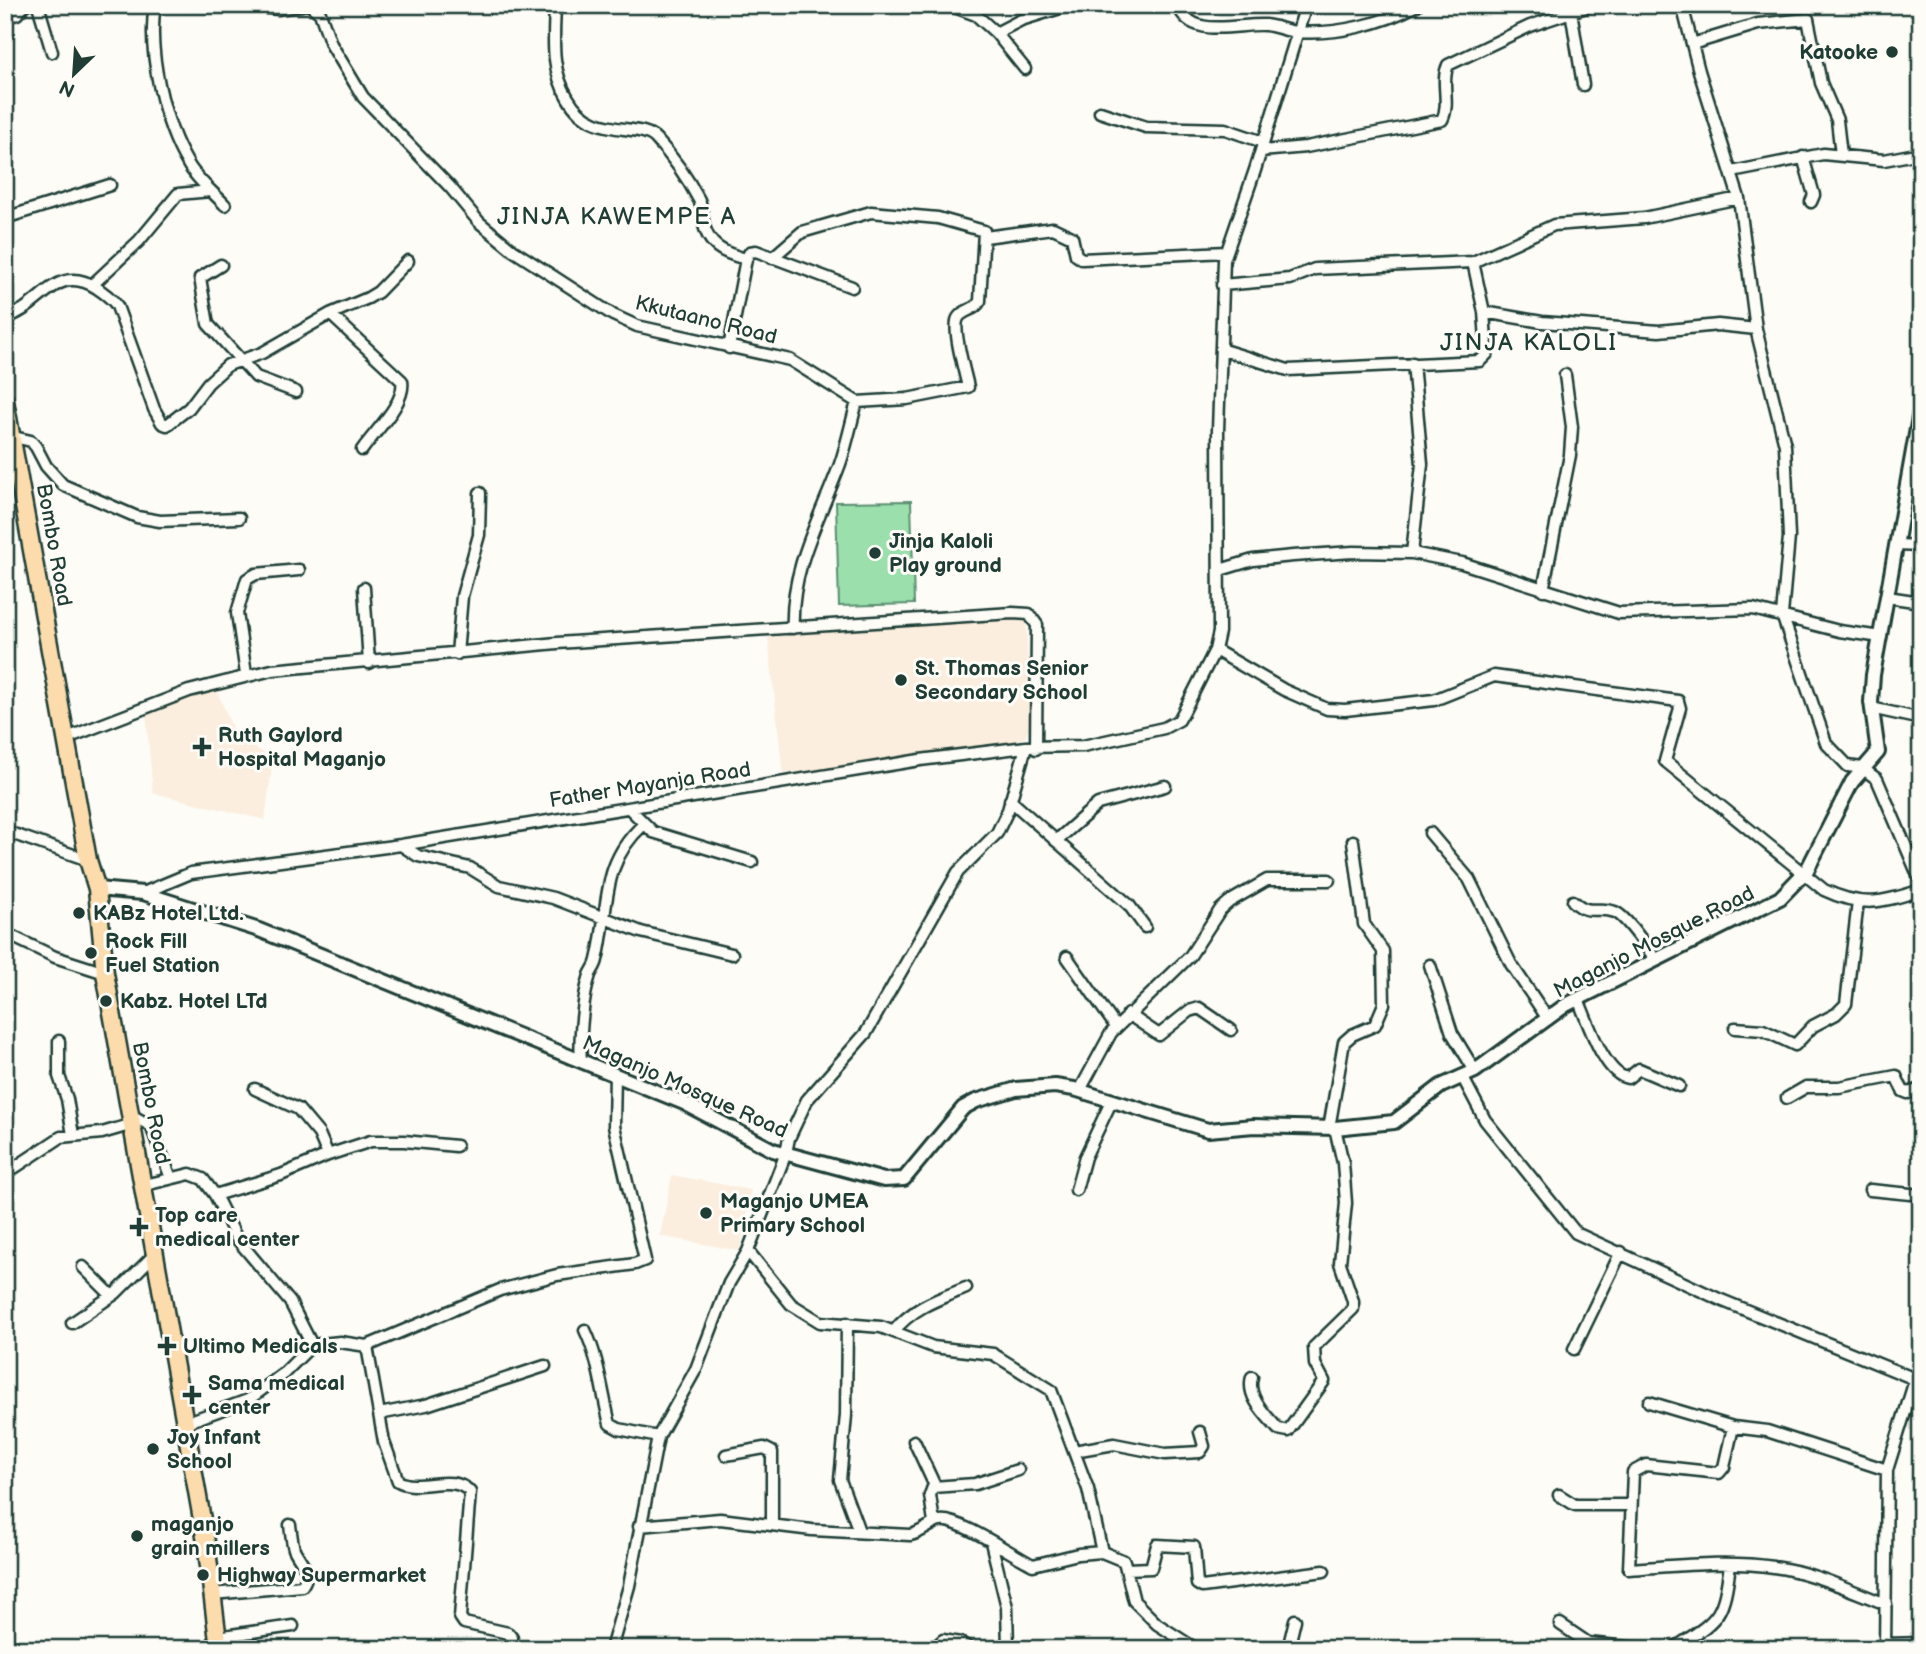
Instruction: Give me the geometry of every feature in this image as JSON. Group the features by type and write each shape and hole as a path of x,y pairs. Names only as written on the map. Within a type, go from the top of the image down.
{"main road":[{"name":"Bombo Road","path":"5,401 88,860 97,889 105,973 145,1185 218,1643"}],"street":[{"path":"5,18 17,14 25,5"},
{"path":"38,5 51,52"},
{"path":"155,5 153,46 173,128 188,165 225,205"},
{"path":"190,5 233,5"},
{"path":"241,5 278,9 302,5"},
{"name":"Kkutaano Road","path":"310,5 320,13 342,65 374,112 444,180 491,235 574,292 627,322 729,348 790,360 857,402"},
{"path":"555,5 553,57 572,105 584,116 608,129 640,131 654,137 699,200 706,234 712,242 726,254 746,259"},
{"path":"949,5 965,8 976,15 996,33 1025,69"},
{"path":"996,33 1021,20 1070,5"},
{"path":"1178,5 1192,22 1206,27 1220,29 1265,25 1297,32 1348,29 1394,16 1417,5"},
{"path":"1306,5 1226,252 1222,285 1223,350 1218,430 1219,632 1215,650 1284,690 1327,709 1345,710 1434,700 1494,676 1678,701 1680,708 1665,761 1824,890 1858,902 1886,901 1921,890"},
{"path":"1682,5 1740,198 1756,329 1787,460 1789,537 1782,615 1826,743 1848,766 1862,768 1877,779 1921,882"},
{"path":"1100,112 1146,127 1225,129 1262,146 1306,147 1442,120 1446,112 1445,72 1448,65 1581,7 1583,85"},
{"path":"1692,44 1758,24 1808,19 1821,83 1830,98 1837,120 1841,155"},
{"path":"1732,172 1803,157 1841,155 1884,160 1921,153"},
{"path":"1803,157 1814,195 1811,202"},
{"path":"5,218 110,185"},
{"path":"92,285 139,241 178,194 211,191"},
{"path":"1222,285 1290,279 1315,269 1473,262 1555,225 1644,218 1740,198"},
{"path":"772,258 802,232 871,212 946,219 981,229 985,237 980,302 977,307 958,317 956,325 968,387 907,399 857,402 841,462 802,561 792,607 793,628"},
{"path":"985,237 1059,229 1072,237 1076,255 1082,259 1226,252"},
{"path":"729,348 746,259 753,251 852,287"},
{"path":"5,318 32,305 55,285 68,278 80,279 92,285 117,306 154,409 165,425 189,408 223,369 262,353 330,314 378,292 408,261"},
{"path":"1223,350 1288,370 1485,359 1484,312 1473,262"},
{"path":"220,265 200,278 208,324 256,377 296,392"},
{"path":"1484,312 1542,322 1659,331 1718,325 1756,329"},
{"path":"330,314 402,381 403,388 397,402 362,450"},
{"path":"1412,553 1422,464 1413,363"},
{"path":"1543,590 1570,454 1572,427 1565,375"},
{"name":"Maganjo Mosque Road","path":"97,889 144,893 223,916 615,1074 725,1123 773,1150 895,1181 904,1178 963,1108 976,1101 1034,1086 1080,1090 1208,1130 1254,1126 1332,1128 1394,1122 1441,1086 1475,1071 1578,999 1699,941 1780,898 1804,873 1862,768 1873,761 1878,752 1871,708 1872,675 1896,545 1914,479 1921,406"},
{"path":"5,456 12,431 31,441 46,466 63,485 137,517 160,521 239,519"},
{"path":"457,654 462,596 479,535 481,493"},
{"path":"1896,545 1921,547"},
{"path":"1220,570 1254,560 1293,556 1353,552 1412,553 1462,563 1619,613 1753,609 1839,631 1881,637"},
{"path":"246,674 237,613 247,579 256,574 299,570"},
{"path":"363,588 369,663"},
{"path":"1887,597 1921,602"},
{"path":"67,738 189,691 246,674 557,643 1012,613 1029,614 1034,618 1038,671 1031,748 997,833 958,872 866,1033 807,1100 789,1138 786,1153 748,1251 729,1283 696,1369 658,1437 626,1596 611,1649"},
{"name":"Father Mayanja Road","path":"144,893 191,873 401,845 920,760 1031,748 1083,746 1172,725 1184,711 1215,650"},
{"path":"1871,708 1921,719"},
{"path":"1056,841 1098,804 1165,786"},
{"path":"1010,800 1129,905 1145,927"},
{"path":"629,808 643,825 653,832 752,862"},
{"path":"581,1061 580,1046 587,988 597,963 608,884 615,860 626,840 643,825"},
{"path":"5,831 88,860"},
{"path":"1430,832 1469,879 1511,964 1548,1019"},
{"path":"1252,1377 1250,1389 1260,1408 1279,1429 1288,1431 1324,1381 1315,1364 1314,1348 1354,1305 1340,1263 1346,1203 1343,1163 1332,1128 1344,1042 1352,1035 1375,1025 1384,1004 1383,951 1364,924 1353,841"},
{"path":"401,845 418,856 470,868 499,886 553,898 641,932 732,954"},
{"path":"1080,1090 1094,1059 1116,1027 1190,956 1220,910 1240,894 1267,880 1329,880"},
{"path":"1573,901 1587,911 1609,911 1621,916 1656,960"},
{"path":"1735,1028 1763,1030 1795,1045 1813,1026 1846,1004 1858,902"},
{"path":"5,933 55,957 105,973"},
{"path":"1067,957 1116,1027"},
{"path":"1430,965 1452,1032 1475,1071"},
{"path":"1578,999 1601,1054 1622,1077 1627,1079 1639,1069 1679,1086"},
{"path":"1128,1014 1159,1035 1189,1011 1199,1008 1231,1030"},
{"path":"59,1041 59,1076 68,1099 73,1135"},
{"path":"185,1423 248,1400 284,1374 312,1345 340,1342 367,1346 500,1290 557,1275 635,1264 645,1260 614,1126 615,1074"},
{"path":"1462,1076 1485,1120 1576,1233 1721,1300 1915,1379"},
{"path":"1787,1098 1805,1087 1839,1087 1896,1076 1903,1091 1908,1094 1921,1089"},
{"path":"255,1088 298,1109 313,1124 328,1155"},
{"path":"1076,1190 1085,1157 1112,1100"},
{"path":"5,1174 52,1141 73,1135 102,1133 133,1120 150,1126 171,1178"},
{"path":"215,1195 281,1175 328,1155 371,1142 456,1146"},
{"path":"145,1185 195,1175 215,1195 231,1229 290,1302 312,1345"},
{"path":"1870,1190 1921,1195"},
{"path":"748,1251 791,1304 808,1316 829,1324 847,1323 894,1331 933,1347 993,1354 1044,1385 1055,1395 1088,1489 1102,1552"},
{"path":"1574,1349 1621,1252"},
{"path":"72,1323 112,1296 156,1254"},
{"path":"83,1267 112,1296"},
{"path":"894,1331 906,1316 920,1306 967,1288"},
{"path":"847,1323 846,1415 840,1480 859,1531"},
{"path":"586,1330 596,1355 599,1385 610,1424 619,1429 658,1437"},
{"path":"367,1346 384,1442 398,1480 422,1485 459,1484 470,1492 460,1617 469,1625 508,1633 512,1638 512,1649"},
{"path":"1921,1361 1887,1470 1885,1646 1921,1643"},
{"path":"379,1414 426,1405 545,1366"},
{"path":"1649,1402 1733,1427 1767,1431 1887,1470"},
{"path":"1733,1427 1722,1471 1641,1467 1633,1472 1629,1569 1730,1564 1775,1567 1824,1580 1885,1604"},
{"path":"1074,1451 1114,1444 1165,1454 1200,1452 1204,1446 1200,1432"},
{"path":"914,1441 935,1486"},
{"path":"726,1455 764,1448 772,1452 772,1525"},
{"path":"935,1486 975,1485 1018,1470"},
{"path":"934,1524 930,1495 935,1486"},
{"path":"1559,1495 1575,1506 1630,1505"},
{"path":"639,1526 720,1519 910,1535 918,1534 934,1524 951,1521 991,1542 1005,1546 1033,1565 1078,1554 1102,1552 1120,1559 1126,1569 1133,1601 1142,1611 1196,1649"},
{"path":"212,1594 302,1586 306,1582 306,1566 294,1548 290,1525"},
{"path":"991,1542 1007,1607 1008,1649"},
{"path":"1126,1569 1151,1568 1157,1545 1194,1547 1198,1584 1202,1587 1324,1571"},
{"path":"1673,1649 1710,1625 1725,1604 1730,1564"},
{"path":"1288,1649 1295,1620"},
{"path":"1560,1624 1588,1643 1647,1649"},
{"path":"218,1643 293,1626"},
{"path":"933,1649 943,1640 960,1643 972,1649"}],"shaded area":[{"name":"St. Thomas Senior Secondary School","path":"1026,616 1031,724 1025,738 1003,745 783,774 768,637"},
{"name":"Ruth Gaylord Hospital Maganjo","path":"217,691 236,737 273,758 265,820 153,793 146,715 167,704"},
{"name":"Maganjo UMEA Primary School","path":"672,1175 751,1190 740,1251 660,1236"}],"green space":[{"name":"Jinja Kaloli Play ground","path":"911,501 914,604 839,606 836,502"}],"place":[{"name":"Katooke","path":"1892,52"},
{"name":"Jinja Kaloli Play ground","path":"875,553"},
{"name":"St. Thomas Senior Secondary School","path":"901,680"},
{"name":"Ruth Gaylord Hospital Maganjo","path":"202,747"},
{"name":"KABz Hotel Ltd.","path":"79,913"},
{"name":"Rock Fill Fuel Station","path":"91,953"},
{"name":"Kabz. Hotel LTd","path":"106,1001"},
{"name":"Maganjo UMEA Primary School","path":"706,1213"},
{"name":"Top care medical center","path":"139,1227"},
{"name":"Ultimo Medicals","path":"167,1346"},
{"name":"Sama medical center","path":"192,1395"},
{"name":"Joy Infant School","path":"153,1449"},
{"name":"maganjo grain millers","path":"137,1536"},
{"name":"Highway Supermarket","path":"203,1575"}],"district":[{"name":"JINJA KAWEMPE A","path":"617,216"},
{"name":"JINJA KALOLI","path":"1529,342"}]}
